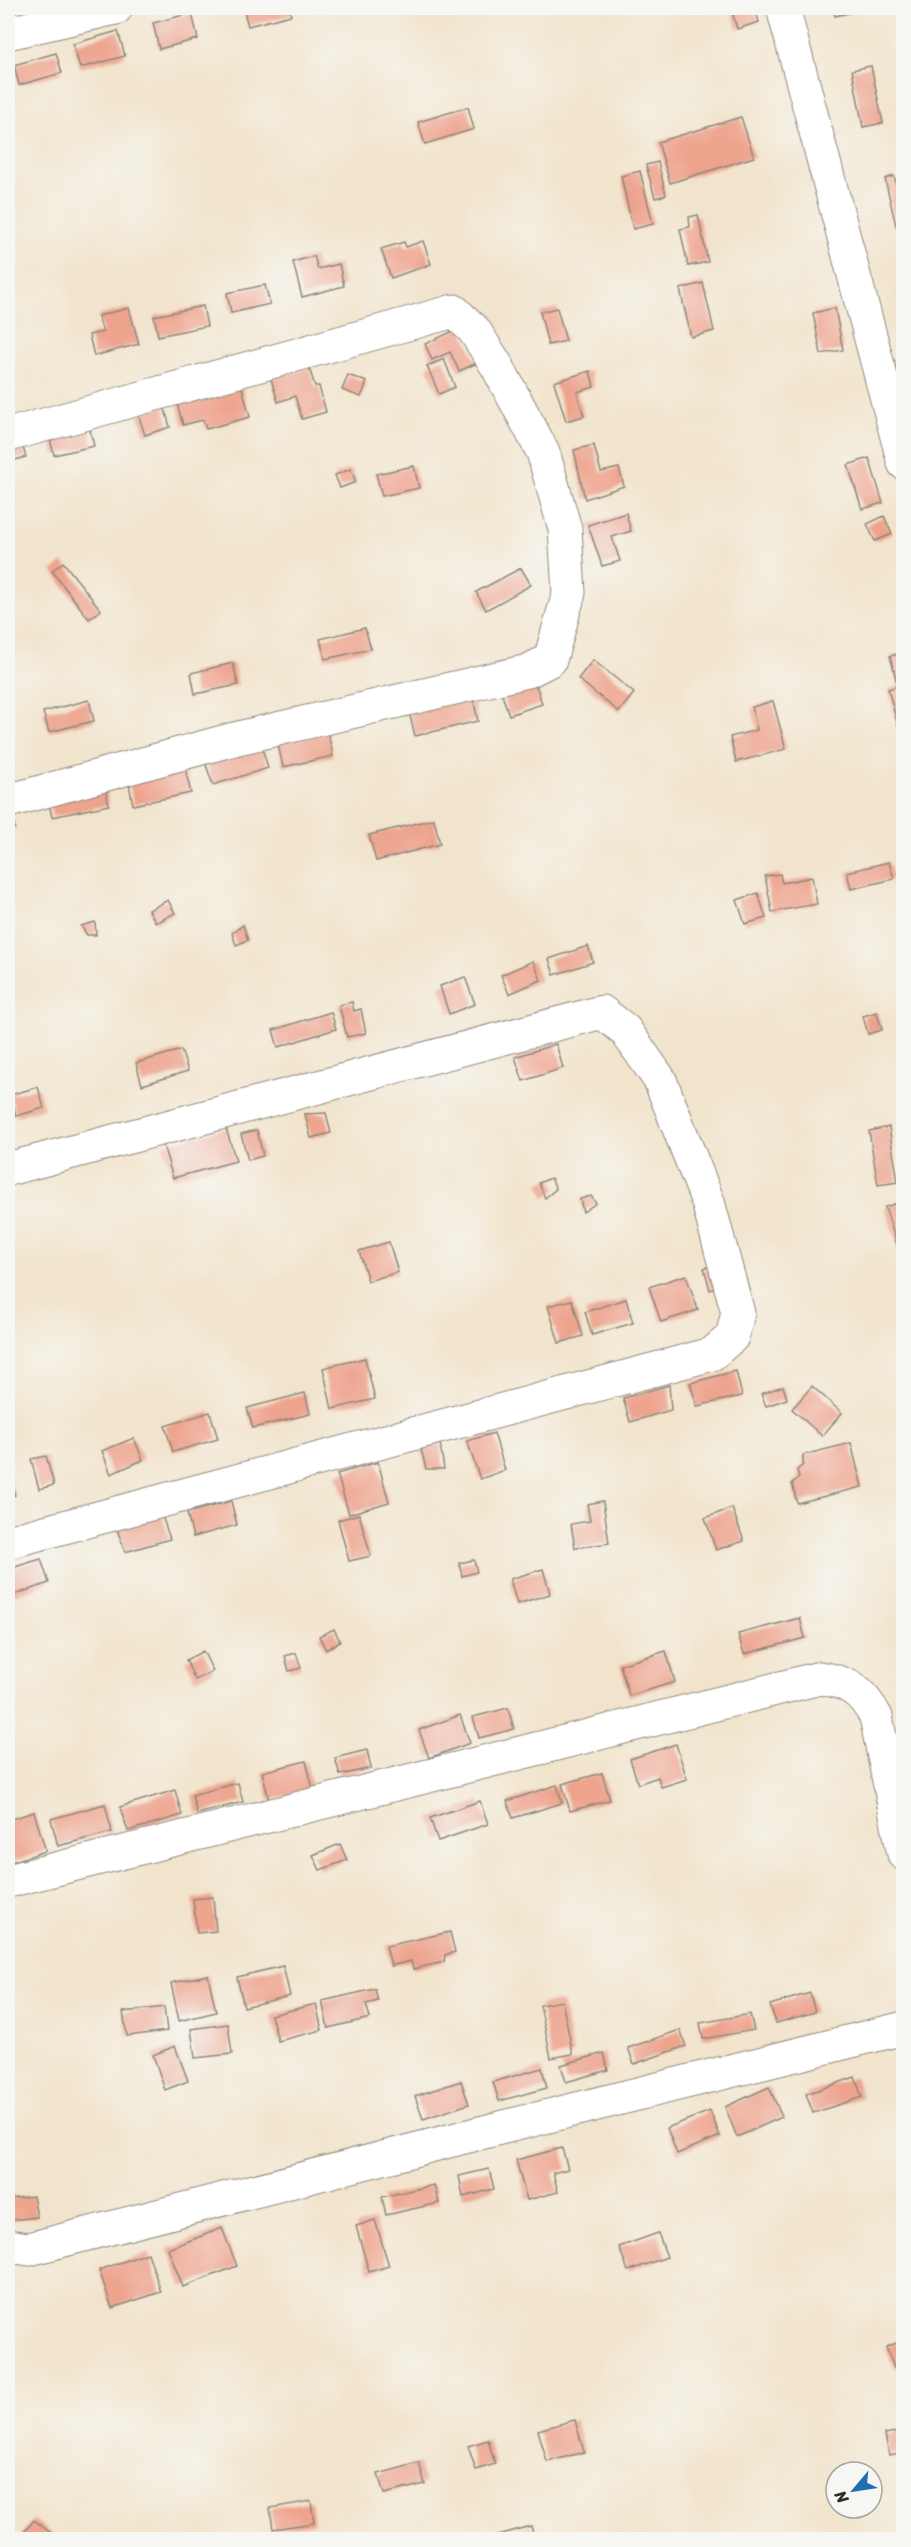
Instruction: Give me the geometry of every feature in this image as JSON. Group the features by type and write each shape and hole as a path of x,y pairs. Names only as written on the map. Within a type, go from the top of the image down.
{"street":[{"path":"8,33 116,8"},
{"path":"783,8 903,463"},
{"path":"8,435 454,311 474,330 497,366 543,452 565,529 569,592 550,660 528,671 234,739 8,801"},
{"path":"8,1169 602,1012 625,1030 660,1080 708,1202 738,1313 732,1337 712,1354 8,1542"},
{"path":"8,1881 820,1678 841,1680 866,1698 876,1717 903,1854"},
{"path":"8,2246 28,2249 903,2028"}],"building":[{"path":"243,8 289,8 291,15 248,26"},
{"path":"731,8 755,8 759,22 737,29"},
{"path":"833,8 856,8 857,11 835,16"},
{"path":"192,13 198,39 159,49 153,23"},
{"path":"118,31 125,56 80,68 73,44"},
{"path":"56,53 62,73 19,85 14,65"},
{"path":"871,66 883,123 863,127 852,70"},
{"path":"468,107 474,129 425,144 418,122"},
{"path":"741,117 754,157 670,183 658,142"},
{"path":"658,162 666,195 655,198 646,165"},
{"path":"640,171 653,224 633,229 621,176"},
{"path":"894,176 896,184 904,182 904,225 896,226 885,179"},
{"path":"698,215 708,262 688,266 680,229 690,227 689,217"},
{"path":"423,241 431,264 391,278 381,249 404,242 406,247"},
{"path":"314,256 318,269 339,264 344,286 302,297 293,262"},
{"path":"703,283 714,331 691,337 680,289"},
{"path":"265,285 270,304 231,313 227,293"},
{"path":"203,306 207,326 158,336 154,316"},
{"path":"129,308 139,344 94,356 89,335 103,332 98,316"},
{"path":"557,308 566,341 548,345 540,312"},
{"path":"835,308 843,350 821,354 813,313"},
{"path":"462,327 477,363 459,371 450,352 432,360 425,344"},
{"path":"444,359 455,387 439,394 427,366"},
{"path":"309,368 315,386 319,386 326,412 302,419 295,396 278,402 271,379"},
{"path":"590,371 594,387 577,392 584,416 566,421 554,382"},
{"path":"348,375 367,382 361,397 342,390"},
{"path":"240,380 250,417 206,429 203,420 183,425 175,396"},
{"path":"164,406 170,427 145,435 138,414"},
{"path":"88,422 94,446 54,455 48,431"},
{"path":"20,438 26,457 8,462 8,442"},
{"path":"594,445 601,472 619,468 624,486 585,499 574,450"},
{"path":"869,458 883,503 862,509 848,465"},
{"path":"414,466 419,488 382,496 376,474"},
{"path":"351,469 356,482 340,488 335,475"},
{"path":"626,513 631,531 612,537 620,561 602,566 588,525"},
{"path":"884,516 892,534 875,541 867,524"},
{"path":"63,562 101,610 89,619 52,571"},
{"path":"521,568 531,585 486,610 476,592"},
{"path":"365,628 371,649 325,659 320,639"},
{"path":"904,636 904,725 898,726 888,689 898,686 890,656 902,653 898,638"},
{"path":"593,660 634,693 619,712 578,679"},
{"path":"233,663 238,685 195,694 191,673"},
{"path":"535,681 542,704 509,715 501,692"},
{"path":"472,693 478,721 415,736 408,708"},
{"path":"89,700 94,721 49,732 43,712"},
{"path":"773,701 786,749 736,762 730,737 757,730 752,707"},
{"path":"328,733 333,756 283,767 278,744"},
{"path":"261,744 268,768 213,785 205,762"},
{"path":"185,768 191,793 133,805 128,779"},
{"path":"105,787 109,805 52,817 48,799"},
{"path":"8,810 10,810 15,828 8,830"},
{"path":"434,819 440,844 376,861 369,835"},
{"path":"889,862 894,879 851,889 847,872"},
{"path":"780,874 782,883 812,877 817,904 772,912 765,876"},
{"path":"758,893 766,918 745,924 737,900"},
{"path":"168,900 175,913 156,923 149,910"},
{"path":"95,922 96,935 87,935 81,926"},
{"path":"243,925 248,940 236,945 232,933"},
{"path":"588,946 593,962 554,975 549,959"},
{"path":"533,961 541,980 509,994 501,975"},
{"path":"465,977 475,1004 449,1014 440,986"},
{"path":"352,1002 354,1011 361,1009 366,1033 347,1037 339,1005"},
{"path":"331,1012 336,1029 278,1047 273,1030"},
{"path":"877,1012 882,1030 868,1034 863,1016"},
{"path":"556,1044 563,1068 523,1081 515,1057"},
{"path":"181,1050 188,1071 142,1085 136,1063"},
{"path":"38,1087 44,1108 16,1116 10,1095"},
{"path":"326,1113 331,1133 311,1138 305,1114"},
{"path":"889,1127 898,1182 878,1185 869,1131"},
{"path":"226,1128 236,1161 173,1178 163,1145"},
{"path":"257,1130 263,1156 248,1160 241,1134"},
{"path":"551,1178 556,1189 545,1198 539,1183"},
{"path":"591,1196 596,1203 583,1212 580,1199"},
{"path":"904,1201 904,1263 903,1263 885,1207"},
{"path":"389,1242 398,1272 368,1281 359,1251"},
{"path":"719,1264 725,1285 710,1290 704,1268"},
{"path":"686,1275 698,1310 661,1322 649,1287"},
{"path":"626,1299 633,1323 592,1335 585,1312"},
{"path":"572,1300 583,1336 559,1343 548,1306"},
{"path":"365,1358 375,1399 332,1409 323,1368"},
{"path":"736,1371 742,1396 697,1406 690,1383"},
{"path":"669,1385 671,1410 630,1422 623,1398"},
{"path":"783,1386 787,1399 766,1406 761,1394"},
{"path":"812,1386 842,1413 822,1436 792,1409"},
{"path":"305,1393 310,1414 253,1428 247,1408"},
{"path":"210,1412 218,1439 173,1452 165,1426"},
{"path":"494,1433 505,1470 480,1479 467,1441"},
{"path":"134,1438 143,1460 111,1474 102,1451"},
{"path":"440,1443 444,1469 426,1469 421,1449"},
{"path":"851,1443 862,1487 797,1503 792,1483 799,1478 797,1470 803,1465 803,1455"},
{"path":"46,1456 54,1485 39,1489 31,1459"},
{"path":"378,1462 389,1502 349,1514 337,1474"},
{"path":"8,1474 15,1495 8,1498"},
{"path":"231,1501 237,1525 193,1537 187,1513"},
{"path":"603,1501 609,1543 575,1548 571,1524 590,1521 587,1504"},
{"path":"732,1508 744,1541 716,1550 705,1518"},
{"path":"161,1513 170,1539 125,1552 116,1526"},
{"path":"359,1514 371,1556 349,1561 338,1520"},
{"path":"41,1559 49,1583 8,1597 8,1569"},
{"path":"474,1560 477,1572 462,1576 459,1563"},
{"path":"543,1569 550,1594 517,1604 510,1579"},
{"path":"800,1618 805,1638 744,1654 738,1634"},
{"path":"334,1629 340,1641 326,1650 319,1636"},
{"path":"203,1651 213,1671 195,1680 186,1660"},
{"path":"666,1651 675,1682 629,1696 620,1665"},
{"path":"296,1653 301,1668 289,1671 285,1656"},
{"path":"508,1708 514,1729 479,1738 473,1717"},
{"path":"460,1715 470,1743 429,1758 419,1730"},
{"path":"676,1744 687,1779 661,1787 658,1777 638,1784 630,1759"},
{"path":"367,1750 371,1768 340,1775 335,1758"},
{"path":"306,1761 313,1789 269,1800 262,1772"},
{"path":"602,1773 610,1800 570,1811 562,1784"},
{"path":"238,1783 243,1802 197,1814 192,1795"},
{"path":"557,1785 562,1803 513,1818 507,1801"},
{"path":"175,1790 182,1815 128,1831 120,1807"},
{"path":"480,1801 488,1824 438,1841 430,1818"},
{"path":"105,1804 112,1832 58,1846 51,1819"},
{"path":"34,1812 46,1851 8,1863 8,1820"},
{"path":"340,1844 347,1860 320,1870 313,1855"},
{"path":"213,1897 216,1931 197,1933 193,1899"},
{"path":"450,1932 455,1952 445,1955 444,1962 413,1969 411,1961 391,1966 386,1946"},
{"path":"283,1966 290,1996 244,2007 237,1977"},
{"path":"208,1975 216,2012 179,2021 171,1983"},
{"path":"375,1989 378,2001 366,2004 370,2018 328,2028 322,2001"},
{"path":"810,1993 815,2012 776,2023 770,2005"},
{"path":"562,2001 573,2054 551,2058 540,2005"},
{"path":"316,2004 322,2030 278,2041 271,2015"},
{"path":"164,2007 167,2031 127,2036 123,2012"},
{"path":"750,2014 754,2030 703,2039 700,2023"},
{"path":"228,2024 232,2054 195,2058 191,2029"},
{"path":"680,2030 686,2046 634,2064 628,2048"},
{"path":"175,2046 188,2081 165,2090 153,2055"},
{"path":"604,2053 608,2070 566,2082 561,2065"},
{"path":"542,2068 547,2088 499,2101 493,2082"},
{"path":"855,2077 862,2097 813,2113 806,2094"},
{"path":"461,2081 469,2104 423,2119 415,2096"},
{"path":"769,2087 782,2117 737,2137 725,2107"},
{"path":"710,2111 720,2136 677,2154 667,2128"},
{"path":"562,2148 568,2169 553,2173 558,2192 527,2200 516,2160"},
{"path":"489,2169 494,2189 463,2197 459,2176"},
{"path":"434,2185 439,2203 386,2215 382,2197"},
{"path":"33,2196 37,2217 12,2220 9,2199"},
{"path":"375,2220 389,2266 369,2272 356,2226"},
{"path":"222,2228 237,2266 183,2287 168,2249"},
{"path":"658,2233 667,2257 628,2271 619,2247"},
{"path":"148,2253 161,2292 112,2308 99,2270"},
{"path":"904,2340 904,2364 894,2368 886,2347"},
{"path":"575,2420 584,2452 547,2462 538,2430"},
{"path":"904,2430 904,2452 889,2455 885,2434"},
{"path":"488,2440 495,2464 476,2470 468,2446"},
{"path":"419,2463 425,2484 384,2494 378,2474"},
{"path":"311,2501 314,2523 273,2529 270,2508"},
{"path":"34,2520 60,2540 23,2540 20,2537"},
{"path":"531,2526 535,2540 490,2540 489,2537"}]}
